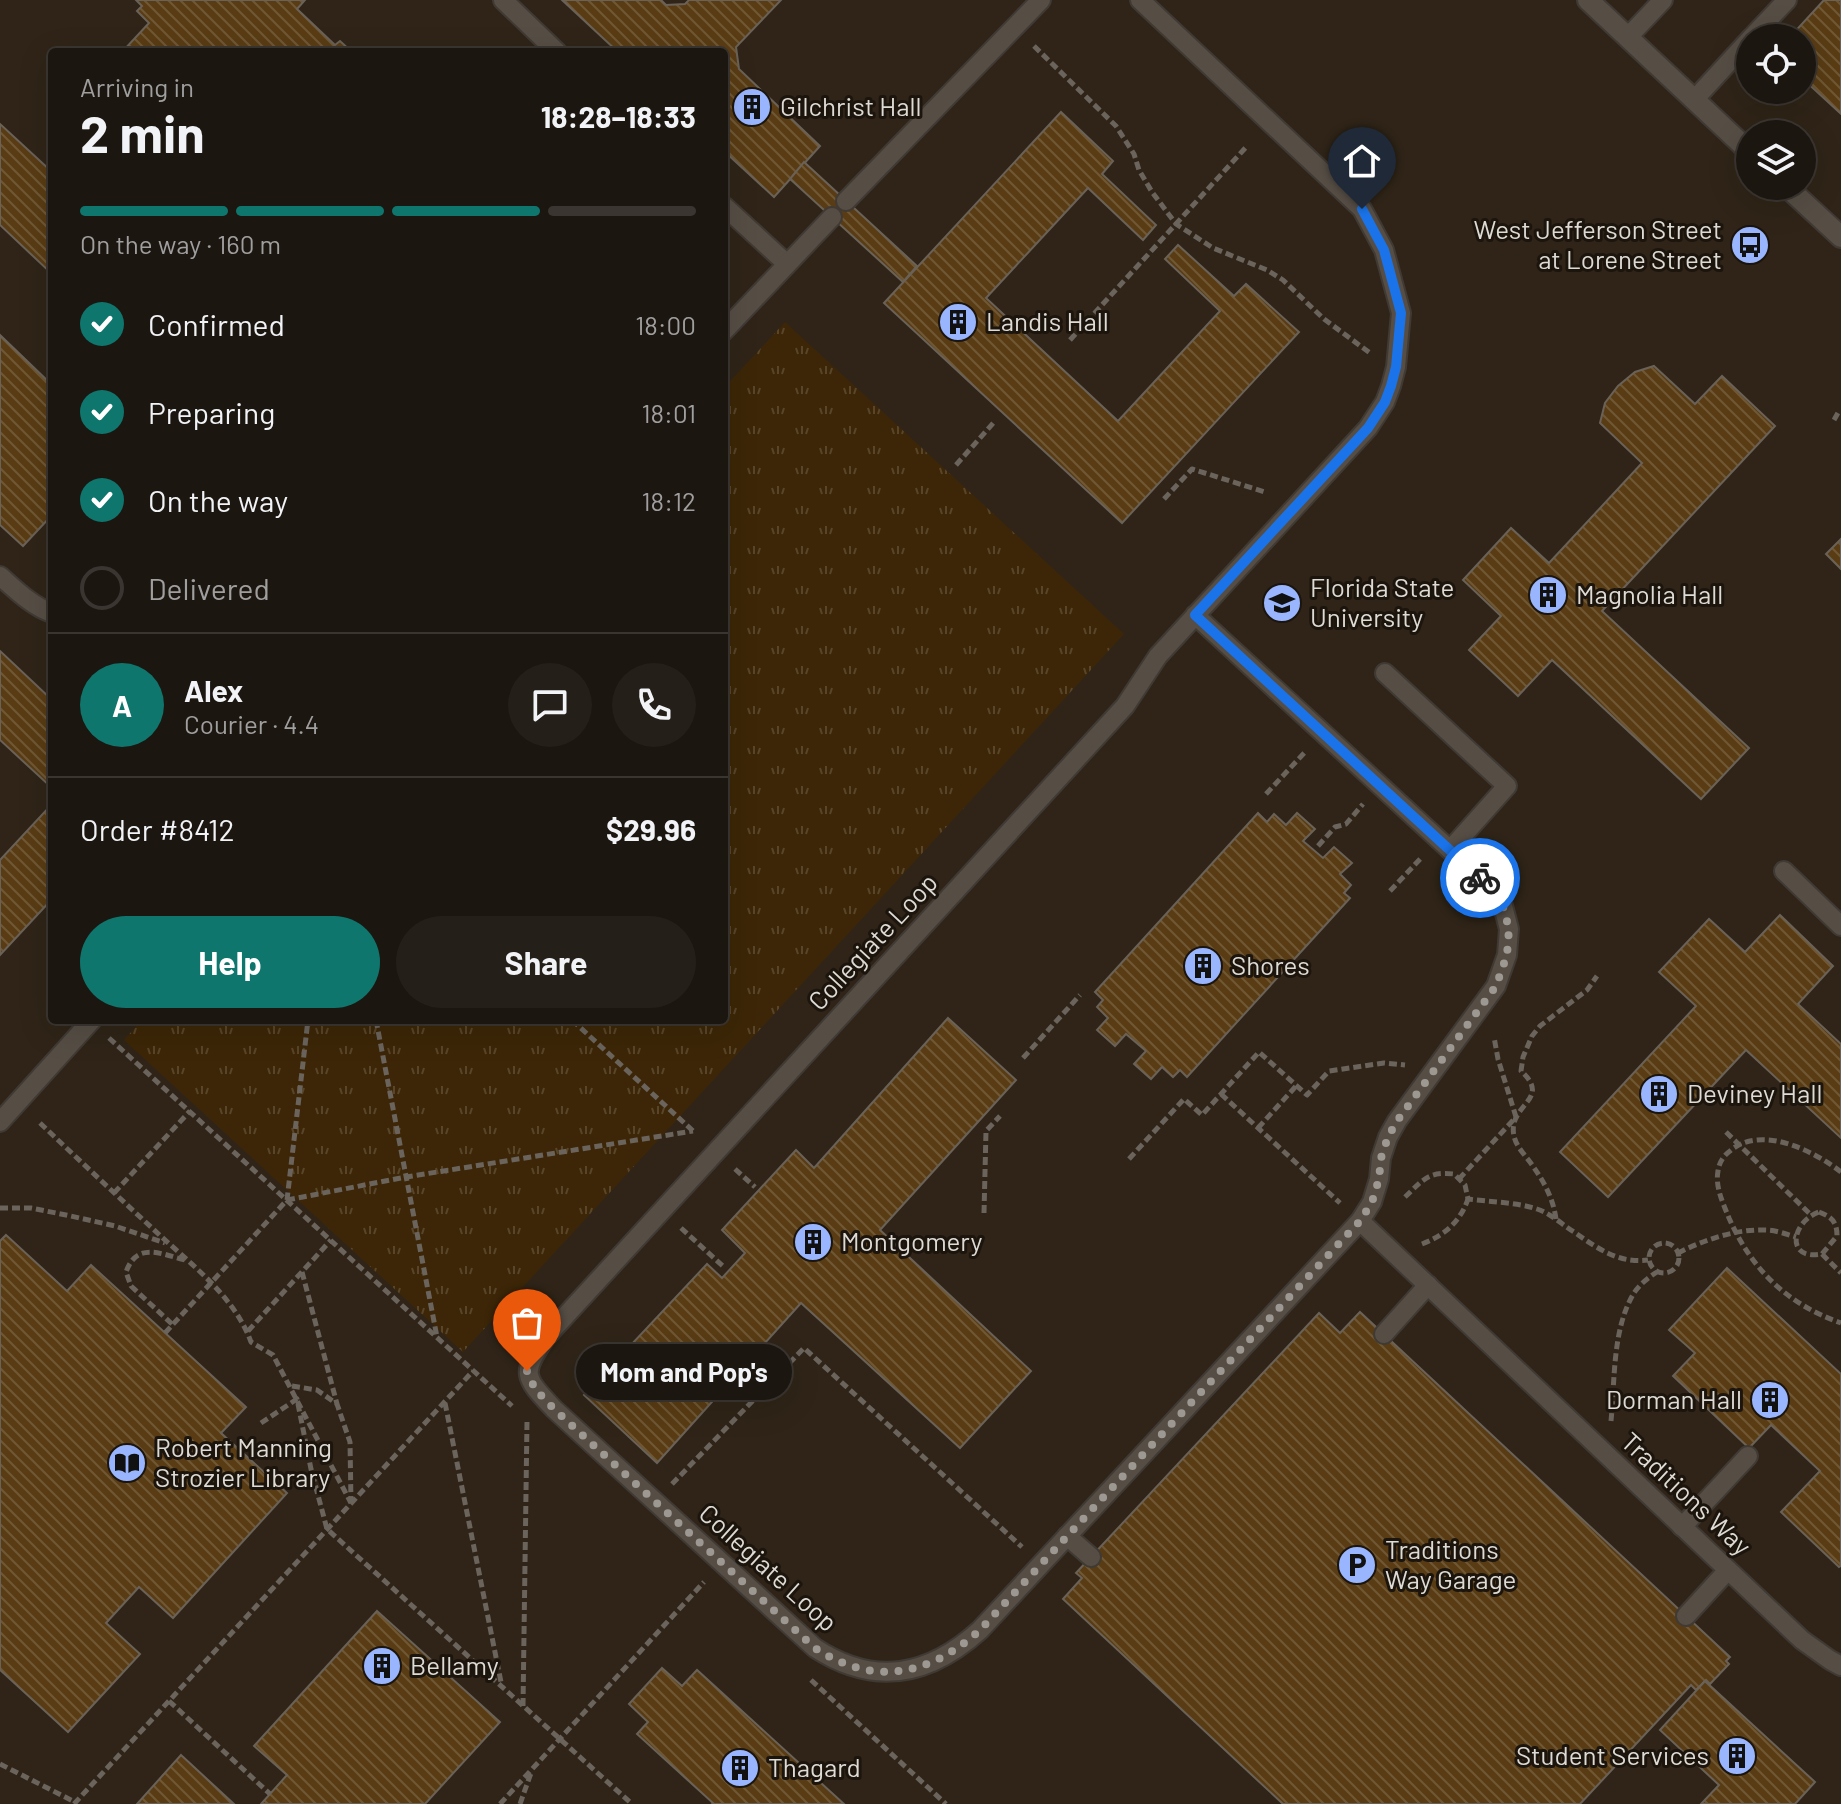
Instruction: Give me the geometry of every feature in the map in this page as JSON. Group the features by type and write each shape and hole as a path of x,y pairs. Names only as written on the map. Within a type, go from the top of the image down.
{"street":[{"path":"1588,0 1736,139"},
{"path":"1801,200 1841,237"}],"lane":[{"path":"503,0 553,48"},
{"path":"846,201 1041,0"},
{"name":"Collegiate Loop","path":"1140,0 1362,209 1384,250 1401,313 1396,367 1385,402 1368,428 1195,615 1158,656 1125,706 546,1337 531,1358 527,1371 535,1389 565,1419 815,1648 845,1665 864,1671 915,1669 941,1659 980,1630 1360,1221 1372,1202 1388,1137 1496,986 1507,955 1509,929 1503,906 1487,884 1195,615"},
{"path":"1628,37 1663,0"},
{"path":"1765,24 1787,0"},
{"path":"1694,100 1736,55"},
{"path":"728,210 786,263"},
{"path":"728,327 832,217"},
{"path":"0,576 20,594 48,612"},
{"path":"1385,673 1507,786 1450,850"},
{"path":"1784,871 1841,926"},
{"path":"0,1122 88,1024"},
{"name":"Traditions Way","path":"1360,1221 1802,1640 1841,1666"},
{"path":"1384,1334 1428,1285"},
{"path":"1682,1527 1748,1456"},
{"path":"1067,1536 1091,1557"},
{"path":"1686,1616 1728,1570"}],"path":[{"path":"1030,42 1116,126 1152,192 1176,224 1213,248 1267,270 1283,280 1324,319 1375,358"},
{"path":"1070,340 1248,145"},
{"path":"1834,420 1839,411"},
{"path":"956,465 995,421"},
{"path":"1164,499 1192,469 1265,492"},
{"path":"1266,794 1308,748"},
{"path":"1318,846 1335,827 1346,824 1366,800"},
{"path":"1390,891 1425,854"},
{"path":"1459,1179 1531,1097 1533,1088 1530,1079 1521,1071 1532,1036 1540,1026 1587,990 1597,976"},
{"path":"1023,1058 1080,995"},
{"path":"165,1333 287,1200 308,1024"},
{"path":"377,1024 438,1338"},
{"path":"287,1200 406,1177 693,1131 576,1024"},
{"path":"1492,1031 1516,1117 1514,1137 1554,1201 1556,1219"},
{"path":"1129,1159 1184,1099 1202,1115 1259,1052 1307,1095 1329,1071 1384,1063 1410,1066"},
{"path":"1258,1128 1297,1085"},
{"path":"1221,1094 1341,1204"},
{"path":"114,1193 190,1111"},
{"path":"984,1213 986,1131 1000,1116"},
{"path":"40,1123 211,1283 238,1313 251,1342 273,1355 351,1503"},
{"path":"1726,1132 1811,1215"},
{"path":"1841,1172 1799,1147 1776,1140 1737,1144 1723,1156 1717,1172 1718,1190 1736,1233 1767,1278 1793,1301 1841,1323"},
{"path":"728,1163 755,1187"},
{"path":"1405,1197 1423,1180 1438,1172 1454,1174 1465,1185 1468,1199 1464,1213 1452,1227 1419,1245"},
{"path":"1468,1199 1535,1208 1604,1251 1632,1262 1648,1260"},
{"path":"0,1208 31,1208 66,1215 115,1226 169,1245"},
{"path":"1819,1212 1830,1216 1837,1225 1839,1237 1822,1254 1808,1255 1800,1251 1796,1242 1796,1232 1811,1215 1819,1212"},
{"path":"674,1222 725,1268"},
{"path":"1678,1253 1718,1236 1736,1233 1766,1230 1796,1237"},
{"path":"248,1331 331,1240"},
{"path":"1662,1242 1672,1245 1678,1253 1676,1268 1667,1273 1652,1269 1648,1260 1653,1246 1662,1242"},
{"path":"172,1325 131,1286 126,1272 131,1261 144,1252 186,1260"},
{"path":"1822,1254 1841,1273"},
{"path":"302,1272 350,1442 351,1503"},
{"path":"1611,1422 1615,1363 1623,1320 1634,1293 1657,1272"},
{"path":"669,1486 804,1348 1041,1564"},
{"path":"0,1764 75,1803 473,1371"},
{"path":"291,1386 317,1390 337,1404"},
{"path":"261,1423 297,1399"},
{"path":"297,1399 327,1529 632,1804"},
{"path":"445,1402 502,1687"},
{"path":"523,1706 527,1420"},
{"path":"500,1804 704,1582"},
{"path":"169,1701 270,1794"},
{"path":"520,1804 532,1769"}],"shaded area":[{"name":"Florida State University","path":"0,0 1841,0 1841,1804 0,1804"}],"green space":[{"path":"785,322 1124,634 463,1352 124,1040 138,1024 728,1024 728,384"}],"building":[{"path":"136,0 305,0 297,9 335,45 340,41 348,48 126,48 149,23 137,11 142,6"},
{"name":"Gilchrist Hall","path":"562,0 661,0 666,5 685,4 689,0 781,0 736,47 739,69 820,146 774,197 728,155 728,48 614,48"},
{"path":"1824,0 1841,0 1841,114 1816,91 1816,24 1802,24"},
{"name":"Landis Hall","path":"1061,112 1113,161 1102,174 1156,225 1143,240 1088,188 986,298 1118,421 1220,311 1165,259 1178,245 1234,296 1246,284 1299,332 1122,523 884,303"},
{"path":"0,124 48,168 48,270 0,225"},
{"path":"804,162 917,266 903,282 790,179"},
{"path":"0,335 48,381 48,519 23,546 0,525"},
{"name":"Magnolia Hall","path":"1654,366 1695,404 1722,376 1775,426 1602,611 1749,748 1701,799 1552,660 1518,696 1469,650 1501,616 1463,580 1511,528 1549,563 1642,463 1600,423 1605,403 1618,386 1635,372"},
{"path":"1841,539 1841,569 1826,554"},
{"path":"0,651 48,696 48,784 0,740"},
{"path":"48,808 48,903 0,955 0,860"},
{"name":"Shores","path":"1258,813 1267,822 1274,814 1286,825 1297,813 1315,829 1303,841 1323,858 1334,847 1352,863 1340,874 1351,885 1344,893 1350,898 1187,1077 1180,1070 1173,1077 1162,1067 1151,1079 1134,1064 1146,1051 1126,1034 1115,1046 1097,1030 1108,1018 1097,1007 1103,1000 1095,992"},
{"name":"Deviney Hall","path":"1780,915 1833,966 1798,1004 1841,1044 1841,1138 1746,1050 1608,1197 1560,1152 1696,1006 1659,972 1709,919 1745,952"},
{"name":"Montgomery","path":"948,1018 1016,1080 880,1230 1031,1371 960,1448 801,1303 657,1463 584,1395 707,1264 722,1278 745,1253 722,1230 796,1150 814,1168"},
{"name":"Robert Manning Strozier Library","path":"6,1235 67,1291 91,1265 246,1407 221,1433 287,1493 173,1618 139,1587 106,1623 140,1654 68,1732 0,1670 0,1241"},
{"name":"Dorman Hall","path":"1727,1268 1841,1374 1839,1567 1781,1512 1820,1471 1771,1425 1749,1448 1673,1376 1695,1353 1669,1330"},
{"name":"Traditions Way Garage","path":"1360,1312 1730,1657 1726,1661 1729,1664 1710,1684 1706,1680 1696,1690 1691,1685 1580,1804 1283,1804 1063,1599 1082,1578 1076,1573 1319,1313 1340,1333"},
{"name":"Bellamy","path":"377,1611 500,1722 425,1804 261,1804 287,1775 254,1746"},
{"name":"Thagard","path":"662,1668 682,1686 697,1670 844,1804 712,1804 637,1734 648,1722 629,1704"},
{"name":"Student Services","path":"1705,1681 1815,1782 1795,1804 1701,1804 1719,1785 1660,1730"},
{"path":"181,1755 234,1804 137,1804"}],"way so far":[{"path":"527,1371 535,1389 554,1409 815,1648 845,1665 864,1671 915,1669 941,1659 980,1630 1360,1221 1372,1202 1388,1137 1496,986 1507,955 1509,929 1503,906 1480,878"}],"place":[{"name":"Gilchrist Hall","path":"752,107"},
{"name":"West Jefferson Street at Lorene Street","path":"1750,245"},
{"name":"Landis Hall","path":"958,322"},
{"name":"Magnolia Hall","path":"1548,595"},
{"name":"Florida State University","path":"1282,603"},
{"name":"Shores","path":"1203,966"},
{"name":"Deviney Hall","path":"1659,1094"},
{"name":"Montgomery","path":"813,1242"},
{"name":"Mom and Pop's","path":"527,1371"},
{"name":"Dorman Hall","path":"1770,1400"},
{"name":"Robert Manning Strozier Library","path":"127,1463"},
{"name":"Traditions Way Garage","path":"1357,1565"},
{"name":"Bellamy","path":"382,1666"},
{"name":"Student Services","path":"1737,1756"},
{"name":"Thagard","path":"740,1768"}],"route":[{"path":"1362,209 1384,250 1401,313 1396,367 1385,402 1368,428 1195,615 1480,878"}]}
